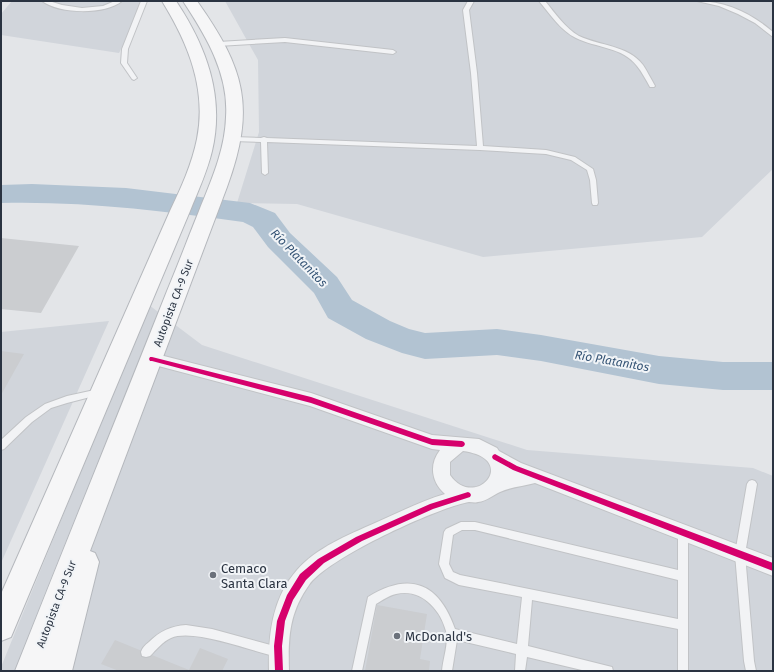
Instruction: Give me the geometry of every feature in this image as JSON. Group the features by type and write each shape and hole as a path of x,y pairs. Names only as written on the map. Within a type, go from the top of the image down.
{"highway":[{"path":"1,626 197,170 206,144 208,97 203,66 191,40 169,1"},
{"name":"Autopista CA-9 Sur","path":"30,671 225,168 233,139 235,115 234,92 227,67 218,44 190,1"},
{"path":"57,671 95,524 102,484"}],"street":[{"path":"152,358 311,400 432,442 480,446 489,450 499,464 500,473 498,480 493,487"},
{"path":"418,438 428,444 435,452 445,482 459,493 478,495 493,487 514,480 536,476"},
{"path":"432,506 439,491 441,468 444,456 449,451 462,444"},
{"path":"495,457 515,468 773,567"},
{"path":"278,671 281,621 290,598 303,577 321,561 359,539 432,506 468,495"}],"lane":[{"path":"44,1 66,7 94,9 113,6 119,1"},
{"path":"134,78 124,63 125,49 144,1"},
{"path":"471,1 466,10 474,73 480,148"},
{"path":"542,1 567,30 596,44 624,52 632,56 640,65 652,86"},
{"path":"700,1 718,3 739,11 760,24 773,35"},
{"path":"218,44 285,40 393,52"},
{"path":"233,139 264,139 546,152 574,158 590,169 593,180 595,203"},
{"path":"264,139 265,173"},
{"path":"1,446 30,419 48,406 102,391"},
{"path":"751,671 740,554 752,484"},
{"path":"683,576 475,526 461,526 449,532 444,564 449,575 459,580 683,625"},
{"path":"683,532 683,671"},
{"path":"357,671 372,601 388,590 407,587 425,592 439,606 451,632 447,671"},
{"path":"520,671 527,594"},
{"path":"146,652 160,637 175,631 199,632 278,652"},
{"path":"451,632 608,671"}],"shaded area":[{"path":"12,1 146,1 119,53 1,35 1,14"},
{"path":"225,1 773,1 773,169 702,237 483,257 297,204 237,203 259,132 258,60"},
{"path":"149,305 202,345 527,450 753,468 773,476 773,671 1,671 1,667"},
{"path":"109,321 1,563 1,332"}],"building":[{"path":"1,238 79,246 41,313 1,309"},
{"path":"1,351 24,354 1,395"},
{"name":"McDonald's","path":"377,605 427,614 420,659 430,661 429,671 365,671"},
{"path":"115,640 189,670 200,648 228,659 222,671 119,671 101,664"}],"waterway":[{"name":"Río Platanitos","path":"1,194 32,193 95,195 250,213 264,220 279,240 326,285 340,309 378,330 402,340 425,346 497,342 541,348 659,370 723,376 773,376"}],"cycle path":[{"path":"152,359 311,400 432,442 462,444"},
{"path":"495,457 515,468 773,567"},
{"path":"279,671 278,646 281,621 290,598 303,577 321,561 359,539 432,506 468,495"}],"place":[{"name":"Cemaco Santa Clara","path":"213,575"},
{"name":"McDonald's","path":"397,636"}]}
